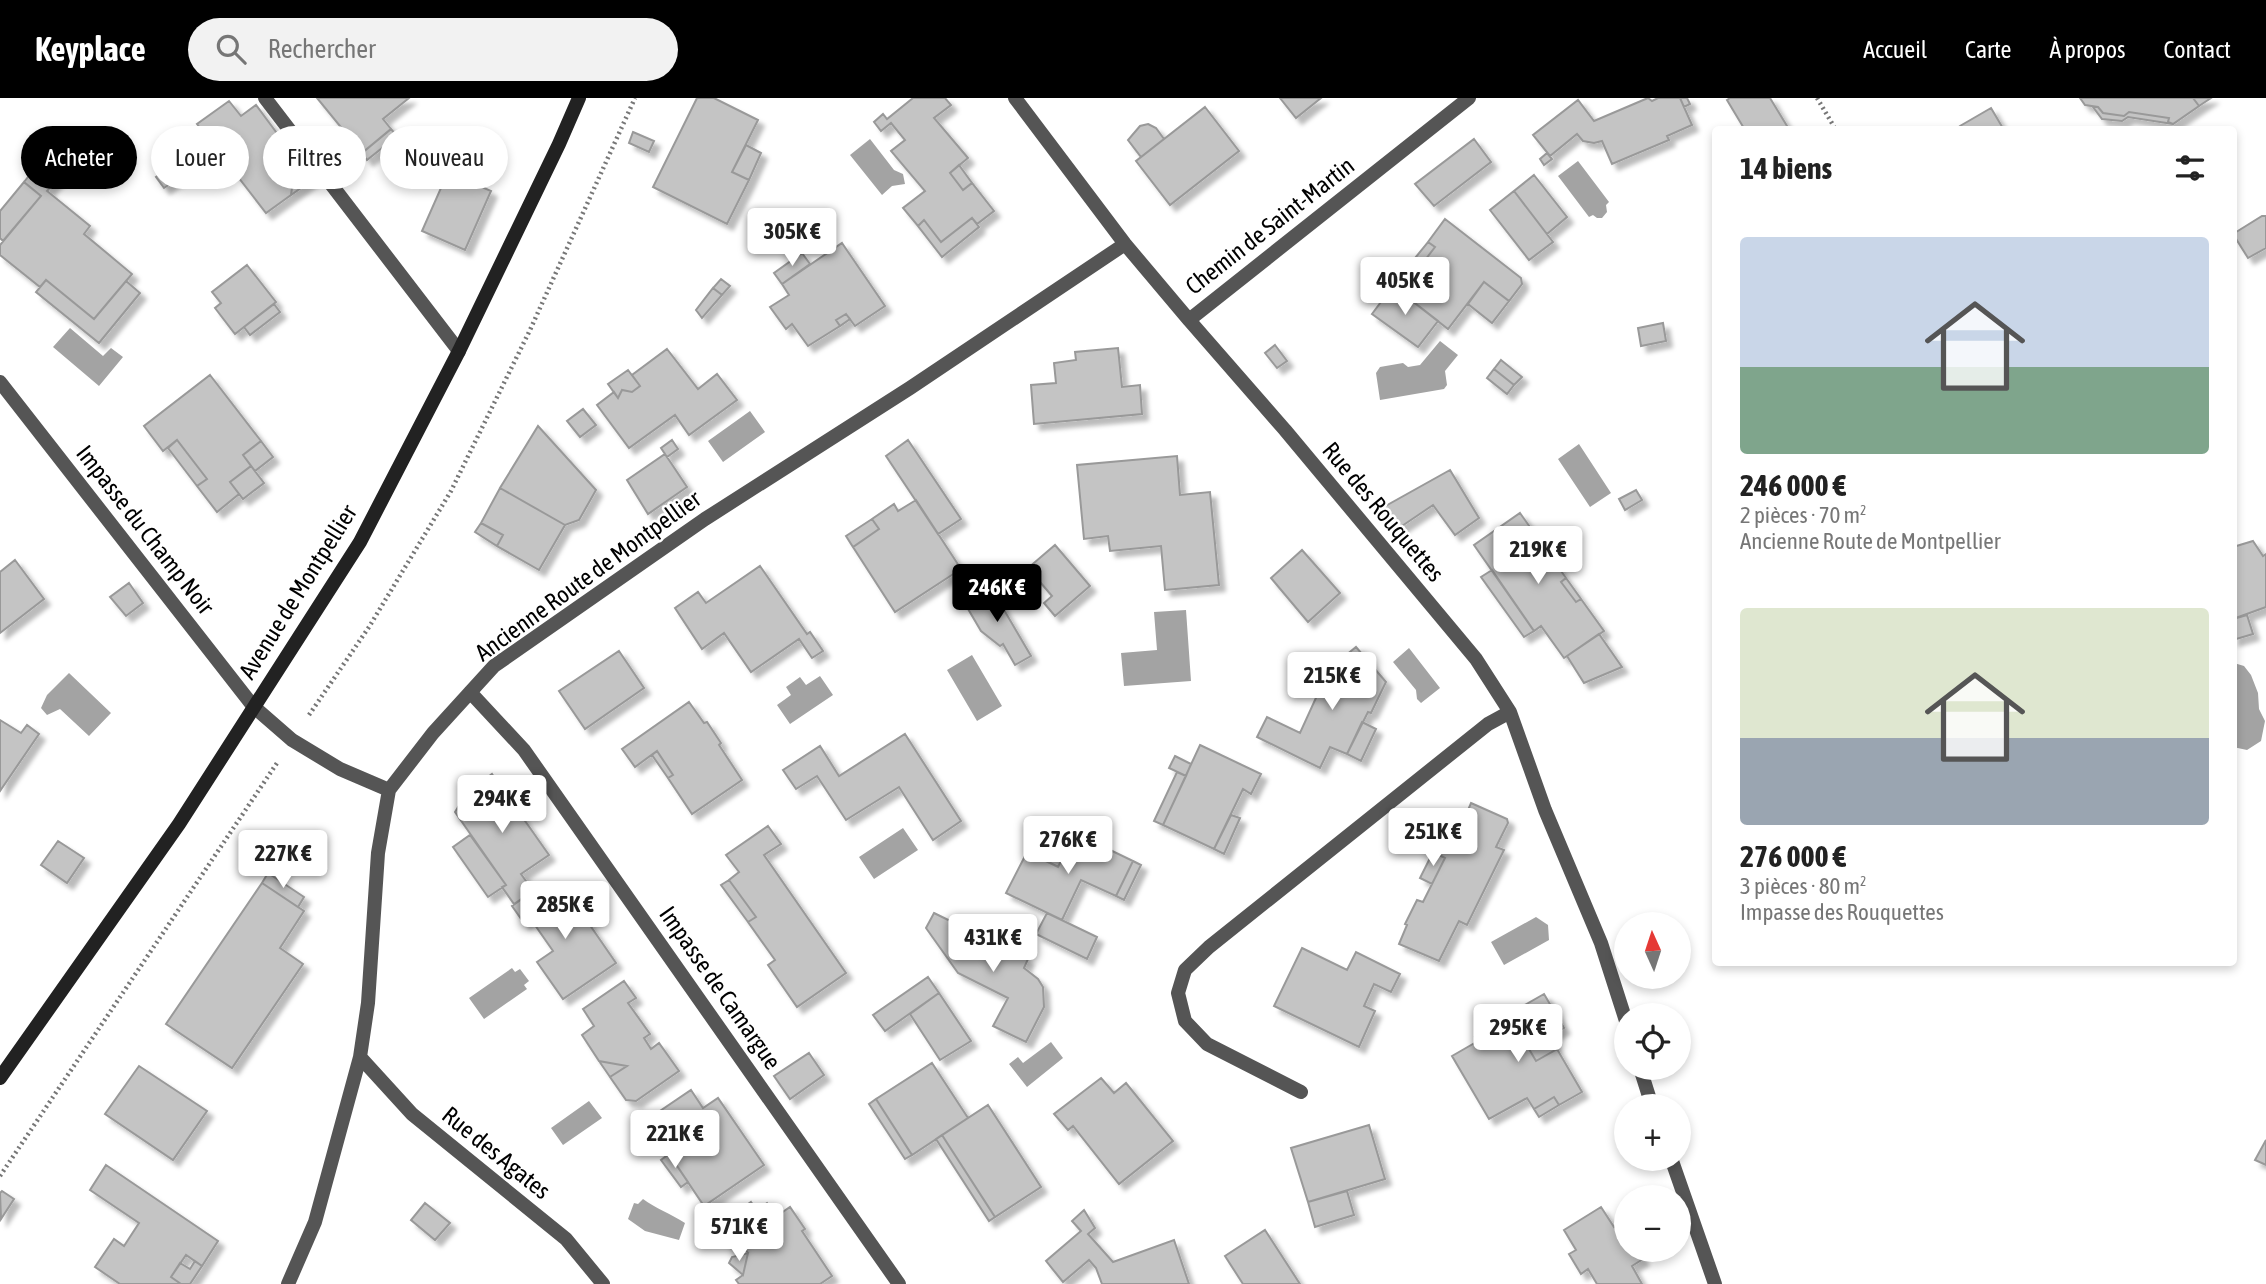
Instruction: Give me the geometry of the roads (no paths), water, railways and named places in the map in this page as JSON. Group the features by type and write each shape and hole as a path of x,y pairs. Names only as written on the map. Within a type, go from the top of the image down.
{"main road":[{"name":"Avenue de Montpellier","path":"0,1078 178,824 360,542 459,351 579,98"}],"street":[{"path":"265,98 459,351"},
{"name":"Chemin de Saint-Martin","path":"1014,98 1125,244 1189,320 1469,98"},
{"name":"Ancienne Route de Montpellier","path":"288,1284 315,1222 360,1057 369,1003 378,853 389,790 433,733 494,666 705,519 911,388 1125,244"},
{"name":"Rue des Rouquettes","path":"1189,320 1285,430 1476,659 1510,712 1545,810 1601,943 1620,1003"},
{"name":"Impasse du Champ Noir","path":"0,382 253,706 292,740 340,769 389,790"},
{"name":"Impasse de Camargue","path":"470,692 524,750 899,1284"},
{"path":"1301,1092 1207,1044 1192,1029 1185,1021 1178,992 1185,970 1209,947 1477,733 1510,712"},
{"name":"Rue des Agates","path":"360,1057 412,1114 566,1239 603,1284"},
{"path":"1676,1171 1715,1284"}]}
